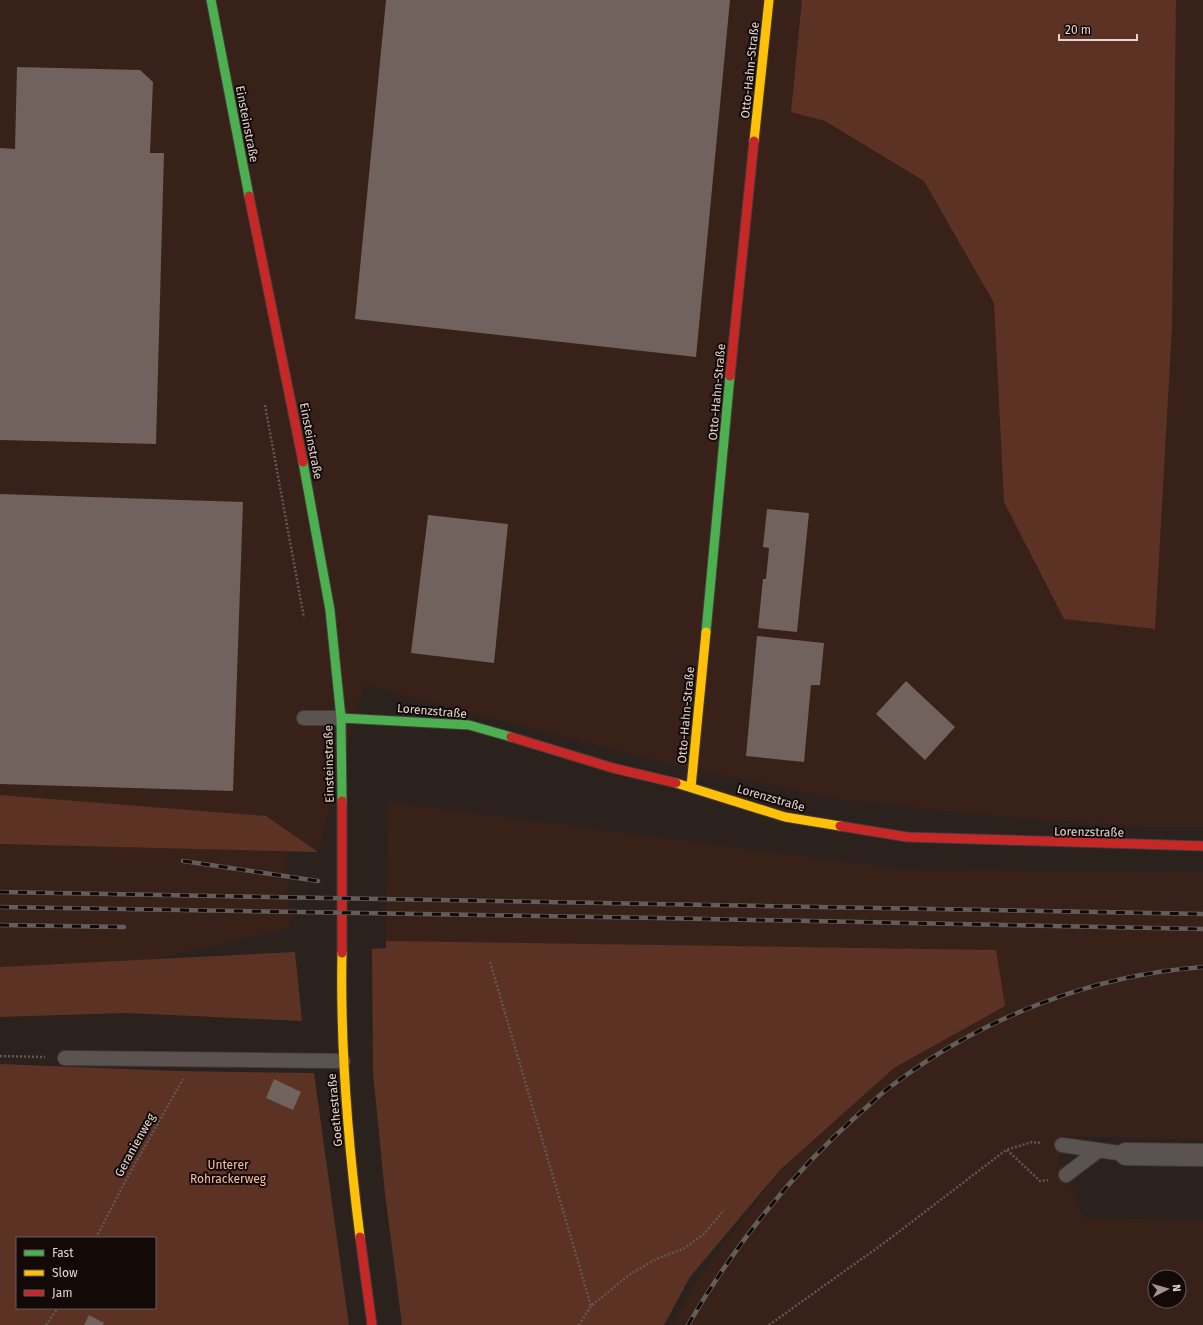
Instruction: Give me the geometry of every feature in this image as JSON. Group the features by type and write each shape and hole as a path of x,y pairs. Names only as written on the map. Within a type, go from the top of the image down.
{"street":[{"name":"Einsteinstraße","path":"211,0 228,93 308,485 330,610 341,718 343,892"},
{"name":"Otto-Hahn-Straße","path":"691,787 741,260 770,0"},
{"name":"Lorenzstraße","path":"341,718 363,718 469,725 613,768 691,787 785,818 907,837 1203,846"},
{"name":"Goethestraße","path":"343,892 341,982 343,1061 354,1190 372,1325"},
{"path":"1126,1154 1203,1155"}],"lane":[{"path":"304,718 341,718"},
{"path":"65,1058 343,1061"},
{"path":"1062,1145 1126,1154"},
{"path":"1066,1175 1099,1150"}],"path":[{"path":"490,962 591,1306"},
{"path":"0,1056 65,1058"},
{"name":"Geranienweg","path":"97,1237 126,1180 187,1072 188,1060"},
{"path":"769,1325 884,1243 1006,1150 1032,1142 1062,1145"},
{"path":"1006,1150 1040,1181 1066,1175"},
{"path":"579,1325 591,1306 629,1275 656,1259 683,1249 704,1234 724,1210"},
{"path":"46,1325 57,1309"}],"shaded area":[{"path":"0,0 1203,0 1203,827 1140,827 943,811 833,798 673,765 364,685 318,852 287,852 290,928 0,996 0,844 283,851 0,805"},
{"path":"387,802 907,870 1203,873 1203,1140 1061,1136 1059,1160 1084,1218 1203,1220 1203,1325 672,1325 696,1282 780,1170 894,1068 1005,1006 386,941"}],"green space":[{"path":"802,0 1176,0 1172,328 1155,629 1064,619 1004,502 994,303 924,181 825,121 791,112"},
{"path":"0,795 266,816 318,852 0,844"},
{"path":"386,941 996,950 1005,1006 894,1068 780,1170 690,1277 664,1325 402,1325 385,1194 373,1073 372,949 386,948"},
{"path":"295,952 302,1021 126,1013 0,1017 0,967"},
{"name":"Unterer Rohrackerweg","path":"0,1064 176,1071 314,1073 349,1325 0,1325"}],"building":[{"path":"386,0 730,0 696,357 355,319"},
{"path":"17,67 140,70 153,82 150,153 164,153 156,444 0,440 0,148 15,149"},
{"path":"0,494 243,502 233,791 0,784"},
{"path":"767,509 809,513 797,632 758,628 763,579 766,579 769,548 763,547"},
{"path":"428,515 508,524 494,663 411,653"},
{"path":"757,636 824,643 820,685 811,685 804,762 746,756"},
{"path":"906,681 955,727 925,760 876,714"},
{"path":"274,1079 301,1092 293,1110 266,1098"},
{"path":"89,1315 104,1323 103,1325 84,1325"}],"railway":[{"path":"183,861 318,881"},
{"path":"0,892 1203,914"},
{"path":"0,907 1203,929"},
{"path":"0,925 124,927"},
{"path":"688,1325 725,1267 745,1239 766,1211 812,1159 881,1094 928,1060 1001,1020 1080,990 1120,979 1203,967"}],"traffic: fast":[{"path":"211,0 249,196"},
{"path":"706,632 730,376"},
{"path":"303,462 330,610 341,718 342,801"},
{"path":"341,718 469,725 511,737"}],"traffic: slow":[{"path":"754,141 769,0"},
{"path":"691,787 706,632"},
{"path":"676,783 785,817 840,826"},
{"path":"342,953 342,1024 346,1095 360,1237"}],"traffic: jam":[{"path":"730,376 754,141"},
{"path":"249,196 303,462"},
{"path":"511,737 613,768 676,783"},
{"path":"342,801 342,953"},
{"path":"840,826 907,837 1203,846"},
{"path":"360,1237 372,1325"}]}
